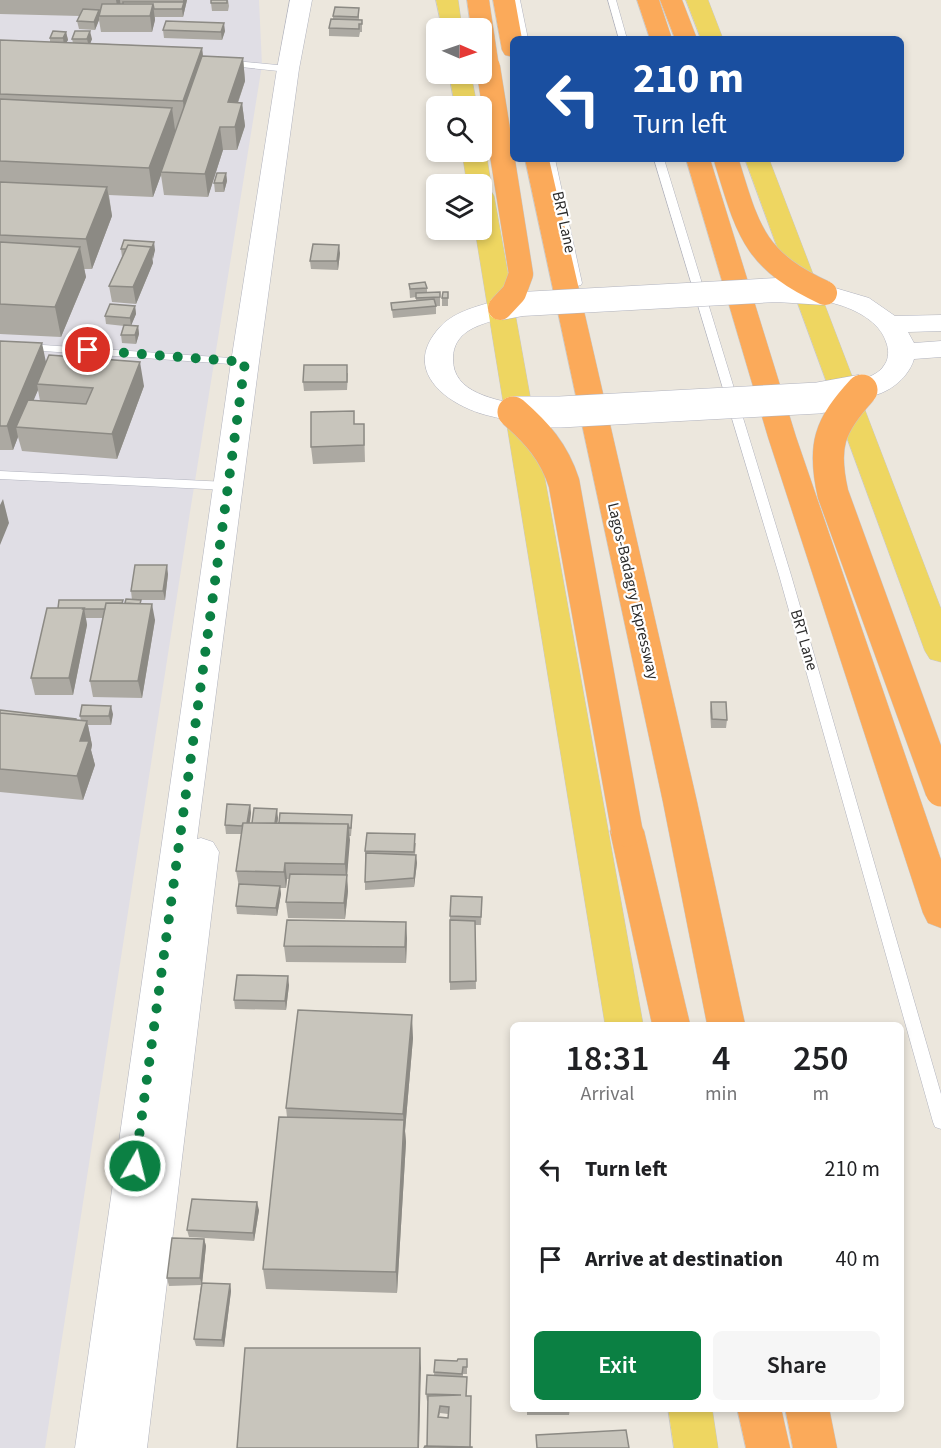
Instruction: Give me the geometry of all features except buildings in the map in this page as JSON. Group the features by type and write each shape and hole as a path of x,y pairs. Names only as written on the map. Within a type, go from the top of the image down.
{"highway":[{"path":"478,0 521,274 519,286 512,298 500,308"},
{"path":"504,0 510,36"},
{"path":"648,0 660,36"},
{"path":"671,0 685,36"},
{"name":"Lagos-Badagry Expressway","path":"538,162 677,790 726,1022"},
{"path":"699,162 782,438 941,913"},
{"path":"727,162 755,242 767,258 783,272 800,283 825,293"},
{"path":"861,390 841,412 832,428 827,444 826,468 837,505 941,791"},
{"path":"513,412 540,435 551,450 564,483 627,831 671,1022"},
{"path":"760,1412 768,1448"},
{"path":"808,1412 815,1448"}],"main road":[{"path":"97,1448 227,486 288,69 302,0"},
{"path":"125,1448 248,477 317,0"},
{"path":"447,0 450,18"},
{"path":"697,0 711,36"},
{"path":"758,162 941,651"},
{"path":"490,240 624,1022"},
{"path":"777,290 825,293 865,306 890,324 898,336 902,352 894,373 880,383 861,390 818,398 560,412 513,412 486,407 455,391 445,380 438,365 440,348 450,332 465,322 500,308 522,304 777,290"},
{"path":"890,324 941,323"},
{"path":"902,352 941,349"},
{"path":"691,1412 696,1448"}],"lane":[{"path":"516,0 523,36"},
{"path":"612,0 622,36"},
{"path":"212,62 288,69"},
{"name":"BRT Lane","path":"551,162 734,1022"},
{"name":"BRT Lane","path":"660,162 785,575 941,1122"},
{"path":"0,345 245,362"},
{"path":"0,475 227,486"},
{"path":"815,1412 822,1448"}],"shaded area":[{"path":"0,0 259,0 262,65 190,512 45,1448 0,1448"}],"route":[{"path":"88,350 245,362 135,1166"}]}
